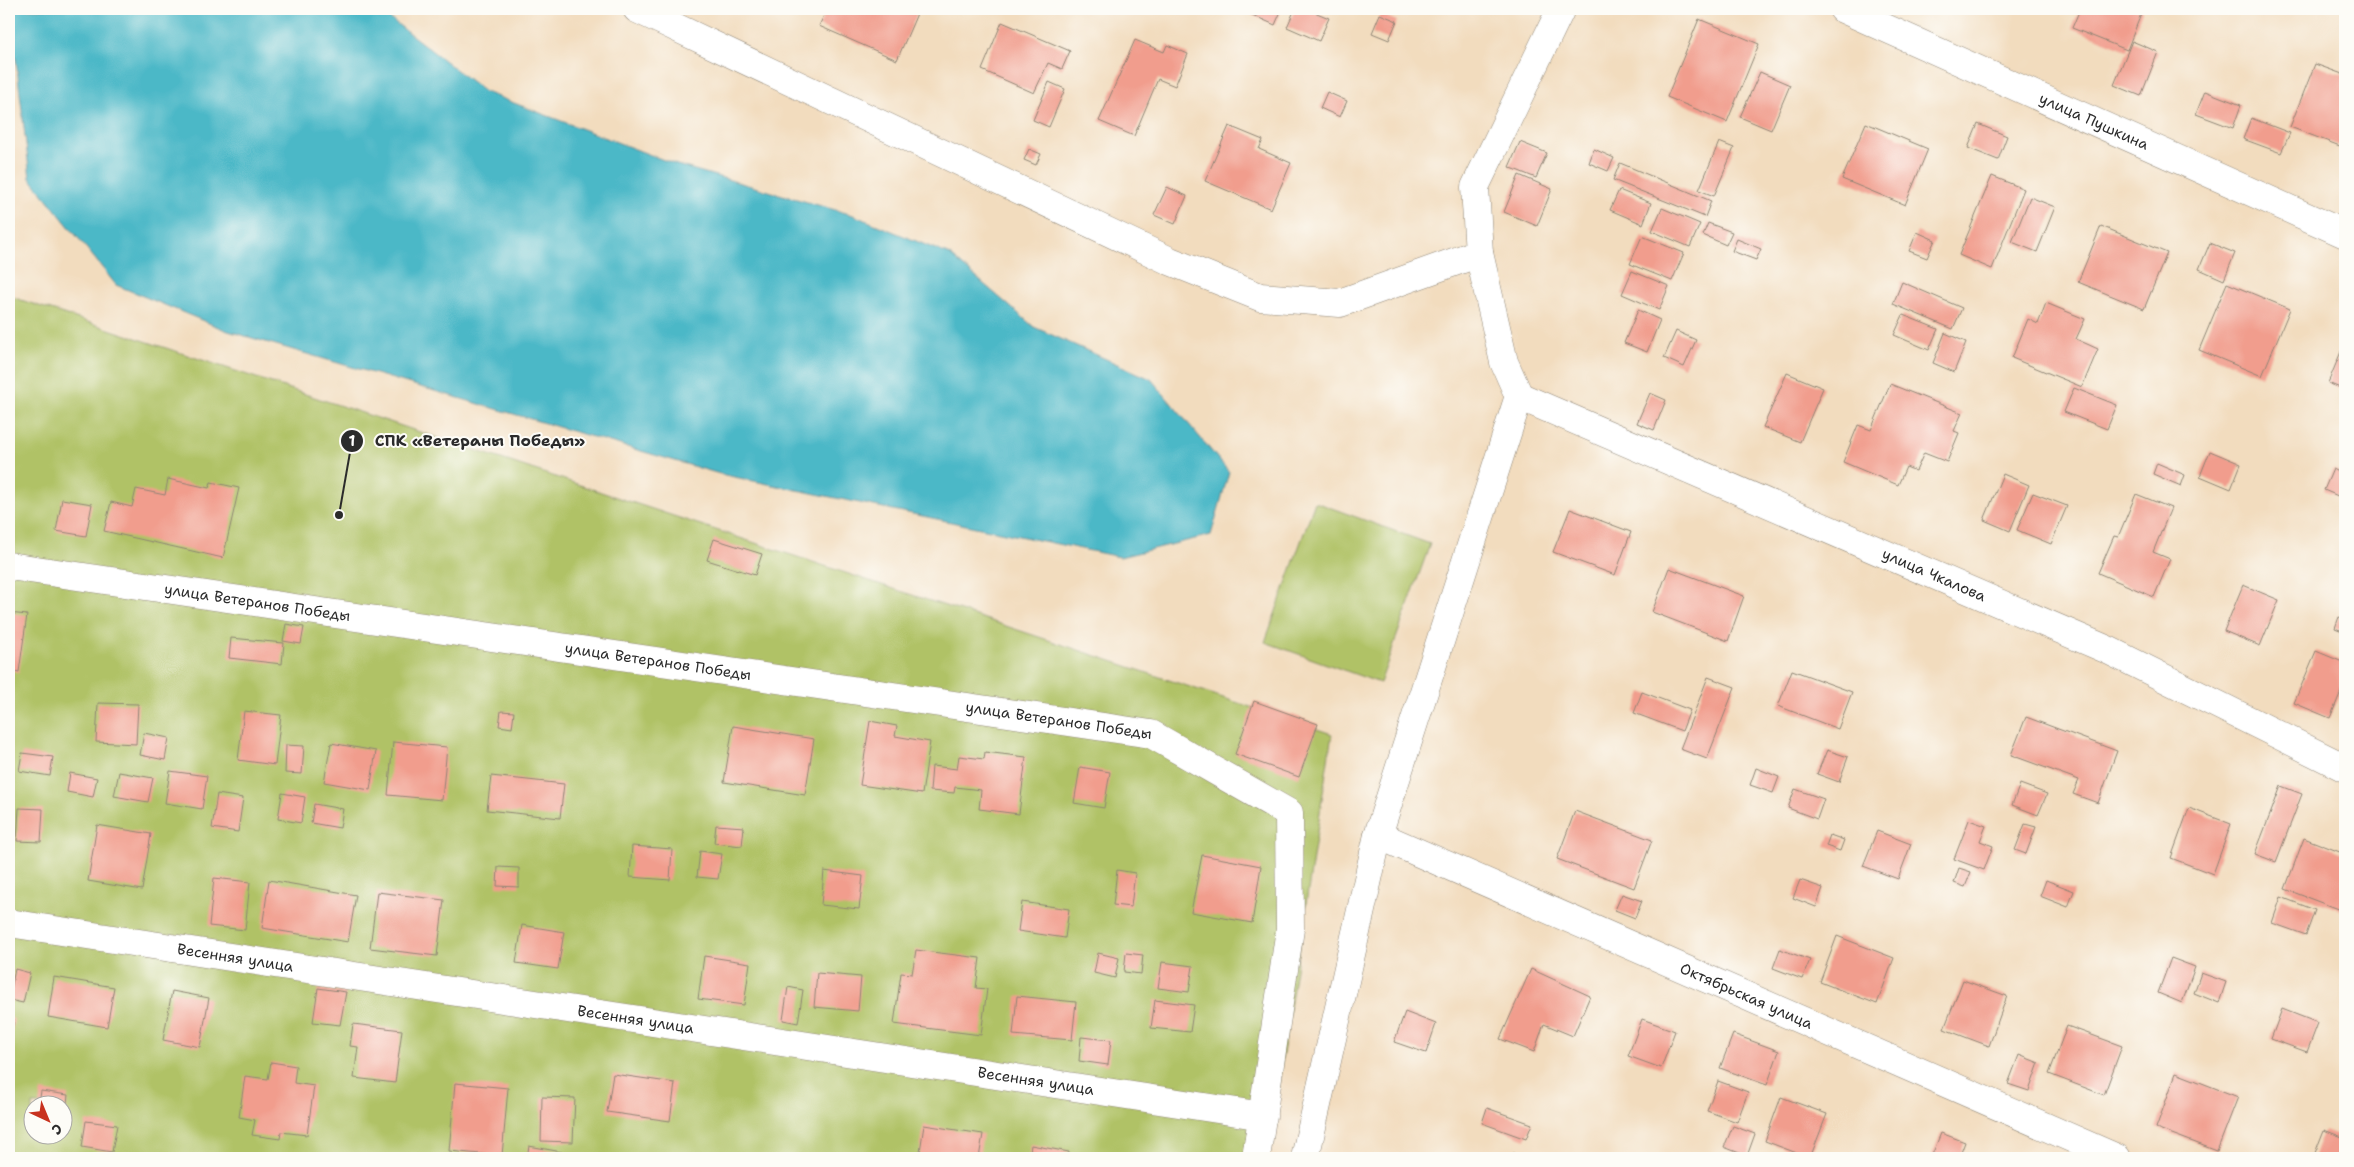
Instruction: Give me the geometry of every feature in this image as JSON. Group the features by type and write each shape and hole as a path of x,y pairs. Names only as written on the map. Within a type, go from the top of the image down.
{"street":[{"path":"637,9 1170,261 1260,298 1340,303 1479,253"},
{"path":"1305,1158 1378,835 1519,396 1504,362 1479,253 1475,188 1561,9"},
{"name":"улица Пушкина","path":"1843,9 2345,234"},
{"name":"улица Чкалова","path":"1519,396 2108,650 2345,768"},
{"name":"улица Ветеранов Победы","path":"9,566 1151,734 1289,813 1290,929 1263,1116"},
{"name":"Октябрьская улица","path":"1378,835 2116,1158"},
{"name":"Весенняя улица","path":"9,923 1263,1116"},
{"path":"1256,1158 1263,1116"}],"green space":[{"path":"9,296 1332,734 1267,1158 9,1158"},
{"path":"1315,502 1430,544 1380,683 1265,642"}],"water":[{"path":"10,9 378,9 485,92 677,165 853,215 950,255 1034,327 1151,379 1229,472 1211,535 1120,557 720,474 228,331 116,285 30,178"}],"building":[{"path":"827,9 919,9 897,60 819,26"},
{"path":"1244,9 1282,9 1275,25 1243,11"},
{"path":"1295,9 1307,9 1329,18 1319,41 1287,27"},
{"path":"2080,9 2143,9 2127,50 2072,28"},
{"path":"1380,14 1397,21 1389,40 1372,33"},
{"path":"1699,19 1759,44 1727,122 1667,97"},
{"path":"1002,22 1070,51 1062,69 1048,63 1034,93 982,70"},
{"path":"1135,40 1164,52 1167,45 1188,54 1175,86 1158,79 1134,136 1099,121"},
{"path":"2132,41 2158,52 2141,96 2114,85"},
{"path":"2315,64 2345,75 2345,148 2290,127"},
{"path":"1760,72 1790,85 1771,130 1740,117"},
{"path":"1049,82 1065,89 1049,127 1033,120"},
{"path":"2205,91 2241,105 2233,128 2196,114"},
{"path":"1327,92 1347,101 1340,117 1320,108"},
{"path":"2251,118 2290,133 2281,153 2243,139"},
{"path":"1866,123 1928,149 1905,205 1842,179"},
{"path":"1978,124 2007,136 1998,160 1968,148"},
{"path":"1229,126 1263,140 1259,149 1291,163 1271,209 1205,181"},
{"path":"1520,142 1547,153 1536,178 1509,167"},
{"path":"1719,142 1734,148 1714,196 1699,190"},
{"path":"1029,149 1041,154 1036,165 1024,160"},
{"path":"1594,149 1614,158 1608,171 1589,163"},
{"path":"1620,163 1711,201 1705,217 1613,180"},
{"path":"1519,175 1552,189 1537,226 1504,212"},
{"path":"1992,176 2024,189 1992,269 1959,255"},
{"path":"1167,187 1187,196 1175,224 1154,215"},
{"path":"1619,190 1651,203 1643,224 1610,210"},
{"path":"2030,197 2055,207 2037,252 2012,242"},
{"path":"1662,208 1700,224 1690,247 1652,231"},
{"path":"1708,223 1732,232 1726,245 1703,235"},
{"path":"2101,226 2167,253 2144,309 2078,282"},
{"path":"1917,232 1935,240 1927,258 1909,251"},
{"path":"1642,236 1684,253 1672,281 1630,264"},
{"path":"1737,239 1761,249 1756,260 1732,251"},
{"path":"2210,243 2235,253 2224,280 2199,269"},
{"path":"1632,271 1669,286 1659,310 1622,294"},
{"path":"1902,282 1962,308 1953,329 1893,304"},
{"path":"2227,283 2290,309 2262,376 2199,350"},
{"path":"2046,303 2085,319 2076,339 2098,349 2082,387 2012,358 2028,319 2038,324"},
{"path":"1638,310 1660,320 1647,352 1624,343"},
{"path":"1903,315 1938,329 1929,350 1894,335"},
{"path":"1676,331 1696,340 1684,367 1664,358"},
{"path":"1945,333 1966,342 1954,372 1933,363"},
{"path":"2345,342 2345,390 2328,383"},
{"path":"1787,373 1823,388 1800,442 1763,427"},
{"path":"1890,384 1962,413 1954,431 1959,433 1947,462 1924,453 1916,471 1906,467 1898,485 1843,462 1858,425 1871,430"},
{"path":"2074,388 2117,405 2107,429 2064,412"},
{"path":"1650,393 1666,400 1654,430 1637,423"},
{"path":"2210,451 2241,464 2231,489 2200,476"},
{"path":"2157,463 2185,475 2181,486 2153,474"},
{"path":"2333,469 2345,475 2345,499 2324,490"},
{"path":"2003,474 2029,485 2010,531 1984,520"},
{"path":"168,479 209,488 211,482 239,488 223,558 104,531 111,502 132,507 136,489 165,495"},
{"path":"2033,493 2067,506 2051,544 2017,530"},
{"path":"2136,494 2171,508 2153,552 2170,559 2154,597 2098,573 2114,536 2118,537"},
{"path":"62,499 92,504 86,536 56,531"},
{"path":"1570,509 1631,532 1615,575 1553,552"},
{"path":"714,539 762,554 755,575 707,560"},
{"path":"1669,568 1744,596 1728,641 1652,612"},
{"path":"2243,585 2279,600 2260,646 2224,631"},
{"path":"9,613 27,615 19,672 9,670"},
{"path":"2339,617 2345,619 2345,632 2335,628"},
{"path":"286,624 304,627 301,644 283,641"},
{"path":"231,638 284,643 282,664 229,658"},
{"path":"2316,651 2345,663 2345,682 2330,718 2294,703"},
{"path":"1792,670 1852,692 1838,729 1778,706"},
{"path":"1708,677 1735,687 1707,759 1680,749"},
{"path":"1642,692 1690,710 1682,731 1634,713"},
{"path":"1254,701 1318,724 1299,777 1235,754"},
{"path":"98,703 138,704 136,744 96,742"},
{"path":"244,711 281,715 275,765 238,760"},
{"path":"501,711 514,712 512,728 499,726"},
{"path":"2026,717 2117,751 2098,803 2073,794 2079,780 2011,755"},
{"path":"870,721 897,726 895,736 930,742 922,794 860,785"},
{"path":"733,726 814,739 805,795 724,782"},
{"path":"144,733 169,738 165,760 140,755"},
{"path":"393,742 447,747 442,800 388,795"},
{"path":"331,743 376,751 370,790 324,782"},
{"path":"286,745 304,746 302,774 285,773"},
{"path":"1827,750 1848,757 1839,782 1817,774"},
{"path":"985,752 1026,757 1019,814 979,809 981,790 955,787 954,793 930,791 932,766 957,769 959,756 984,759"},
{"path":"22,753 53,757 50,776 19,771"},
{"path":"1080,767 1110,772 1104,808 1074,803"},
{"path":"1756,768 1779,777 1773,793 1750,785"},
{"path":"170,771 207,776 202,809 165,803"},
{"path":"119,772 153,778 148,802 114,796"},
{"path":"70,773 97,778 93,797 67,792"},
{"path":"491,776 564,784 560,818 487,810"},
{"path":"2020,784 2047,794 2038,815 2012,805"},
{"path":"2281,786 2302,794 2276,862 2255,854"},
{"path":"1795,789 1824,799 1817,819 1788,808"},
{"path":"282,793 305,797 301,823 278,819"},
{"path":"217,794 243,798 238,832 212,828"},
{"path":"314,804 343,809 340,828 311,823"},
{"path":"19,808 43,809 41,842 17,841"},
{"path":"2189,808 2231,824 2213,874 2171,858"},
{"path":"1575,811 1652,840 1634,888 1557,859"},
{"path":"1969,820 1986,826 1980,841 1993,846 1984,870 1954,859"},
{"path":"2025,824 2036,827 2026,854 2015,850"},
{"path":"97,825 151,834 142,890 88,881"},
{"path":"716,825 744,827 742,846 714,843"},
{"path":"1877,831 1911,844 1898,879 1863,866"},
{"path":"1830,835 1844,840 1840,851 1826,846"},
{"path":"2304,838 2345,854 2345,906 2343,911 2285,889"},
{"path":"632,846 672,849 670,880 630,877"},
{"path":"700,851 722,854 718,879 697,877"},
{"path":"1202,855 1261,866 1252,923 1191,912"},
{"path":"498,867 519,868 519,887 497,886"},
{"path":"1959,868 1971,872 1965,887 1954,883"},
{"path":"1117,870 1135,873 1131,907 1113,905"},
{"path":"824,871 863,876 859,909 821,905"},
{"path":"214,878 250,882 245,930 209,926"},
{"path":"269,880 356,895 348,942 262,928"},
{"path":"1800,880 1823,888 1816,907 1793,898"},
{"path":"2046,880 2074,891 2068,907 2040,896"},
{"path":"377,892 444,900 437,956 370,948"},
{"path":"1622,894 1642,901 1635,918 1615,910"},
{"path":"2281,897 2315,910 2306,935 2272,923"},
{"path":"1022,902 1069,909 1065,938 1018,931"},
{"path":"522,925 564,932 558,969 516,963"},
{"path":"1837,936 1894,958 1877,1004 1820,982"},
{"path":"1780,949 1810,960 1802,979 1773,968"},
{"path":"916,950 980,958 976,988 987,989 981,1035 894,1024 901,973 912,974"},
{"path":"1098,953 1119,958 1115,978 1094,973"},
{"path":"1126,953 1143,955 1141,974 1124,972"},
{"path":"704,956 750,963 744,1005 698,999"},
{"path":"2171,958 2195,967 2182,1003 2158,993"},
{"path":"1162,962 1193,966 1189,992 1158,988"},
{"path":"15,969 30,973 23,1003 9,1000"},
{"path":"1531,969 1590,996 1573,1036 1544,1024 1534,1052 1500,1039"},
{"path":"817,973 861,977 858,1011 814,1007"},
{"path":"2201,973 2226,982 2219,1003 2194,993"},
{"path":"54,977 114,987 107,1027 48,1017"},
{"path":"1963,980 2007,996 1989,1046 1944,1029"},
{"path":"788,987 803,990 798,1023 783,1020"},
{"path":"318,988 346,992 340,1025 313,1022"},
{"path":"172,991 209,998 200,1047 163,1040"},
{"path":"1017,996 1076,1002 1072,1040 1013,1035"},
{"path":"1155,1000 1194,1005 1190,1032 1151,1028"},
{"path":"2282,1009 2318,1023 2307,1052 2271,1039"},
{"path":"1405,1012 1436,1024 1426,1053 1394,1042"},
{"path":"9,1018 14,1019 10,1041 9,1040"},
{"path":"1642,1019 1675,1031 1661,1068 1628,1056"},
{"path":"353,1024 402,1030 395,1083 354,1078 358,1047 350,1046"},
{"path":"2067,1026 2122,1046 2104,1095 2049,1074"},
{"path":"1733,1034 1779,1051 1767,1085 1720,1068"},
{"path":"1081,1037 1111,1040 1108,1065 1079,1061"},
{"path":"2019,1055 2039,1063 2029,1091 2008,1084"},
{"path":"271,1062 296,1066 294,1083 314,1086 307,1135 281,1132 280,1139 252,1135 255,1120 239,1117 245,1076 268,1079"},
{"path":"2176,1073 2238,1097 2217,1151 2156,1128"},
{"path":"613,1074 675,1083 670,1121 607,1112"},
{"path":"1718,1081 1748,1092 1737,1122 1707,1111"},
{"path":"455,1083 508,1088 502,1156 449,1151"},
{"path":"41,1091 61,1094 41,1094"},
{"path":"542,1097 575,1098 573,1142 541,1141"},
{"path":"1781,1097 1827,1114 1810,1158 1765,1141"},
{"path":"1487,1108 1532,1124 1526,1139 1482,1123"},
{"path":"86,1121 117,1125 112,1152 82,1147"},
{"path":"924,1125 983,1134 979,1158 919,1158"},
{"path":"1733,1126 1755,1134 1747,1156 1724,1147"},
{"path":"2324,1130 2345,1138 2345,1158 2313,1158"},
{"path":"1941,1133 1965,1142 1959,1158 1940,1158 1932,1155"},
{"path":"1031,1145 1069,1152 1068,1158 1029,1158"},
{"path":"529,1146 562,1152 561,1158 527,1158"},
{"path":"1513,1153 1526,1158 1511,1158"},
{"path":"716,1154 736,1157 715,1158"}],"place":[{"name":"СПК «Ветераны Победы»","path":"339,515"}]}
